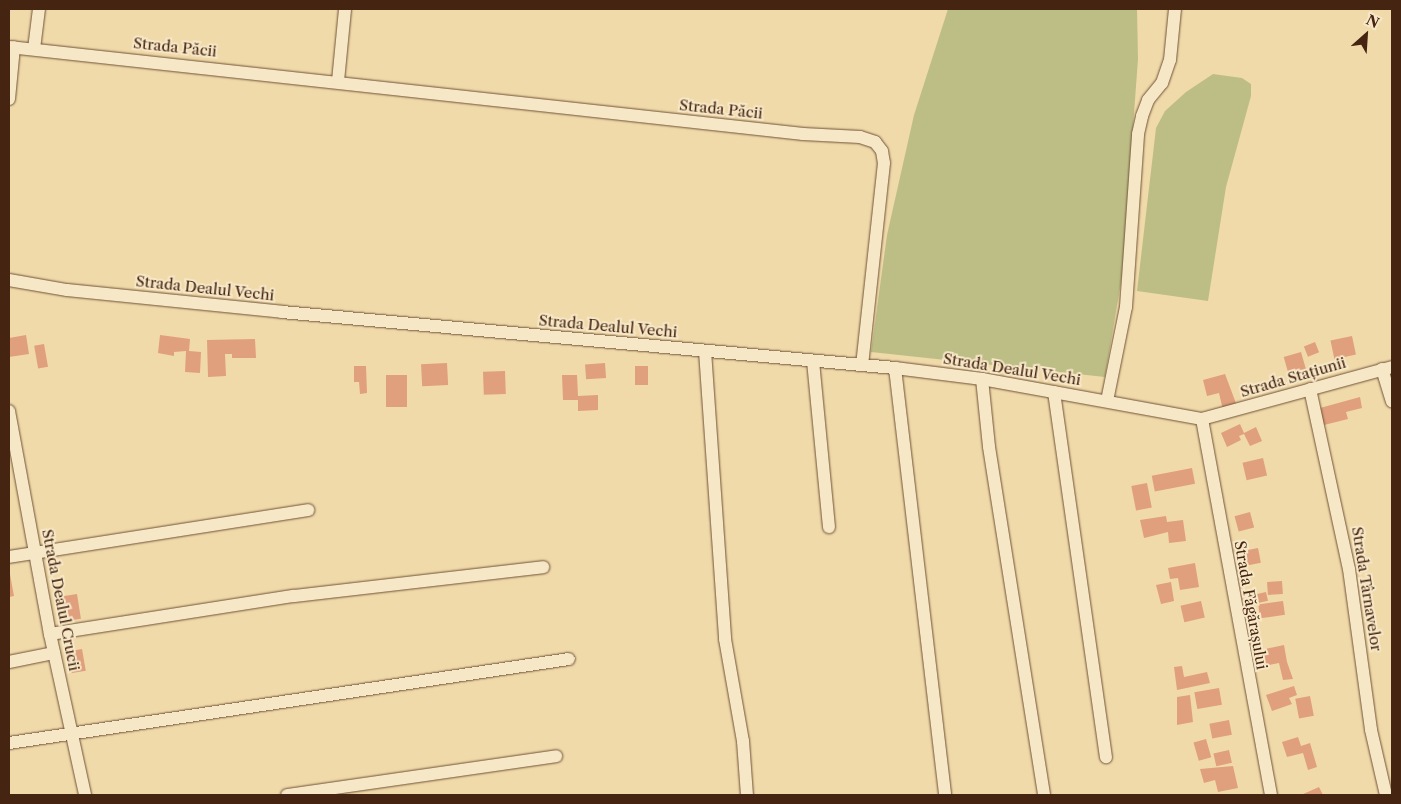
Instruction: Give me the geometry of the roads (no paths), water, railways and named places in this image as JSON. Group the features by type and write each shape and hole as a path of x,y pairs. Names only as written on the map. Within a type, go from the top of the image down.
{"street":[{"path":"34,49 39,9"},
{"path":"338,81 345,9"},
{"path":"1108,401 1126,308 1140,125 1148,100 1162,83 1170,60 1175,9"},
{"path":"9,99 11,47"},
{"name":"Strada Păcii","path":"11,47 338,81 774,131 860,137 875,142 882,150 884,163 862,365"},
{"name":"Strada Dealul Vechi","path":"9,280 106,294 895,368 982,379 1202,419"},
{"path":"705,351 725,639 743,741 748,795"},
{"path":"813,361 829,527"},
{"path":"895,368 945,795"},
{"path":"1387,368 1392,402"},
{"name":"Strada Stațiunii","path":"1202,419 1387,368"},
{"path":"982,379 992,465 1044,795"},
{"name":"Strada Târnavelor","path":"1310,389 1354,594 1371,730 1386,795"},
{"path":"1054,392 1106,757"},
{"name":"Strada Dealul Crucii","path":"9,411 50,634 85,795"},
{"name":"Strada Făgărașului","path":"1202,419 1270,795"},
{"path":"9,557 308,510"},
{"path":"50,634 294,596 543,567"},
{"path":"9,662 54,653"},
{"path":"9,742 569,659"},
{"path":"287,795 556,756"}]}
